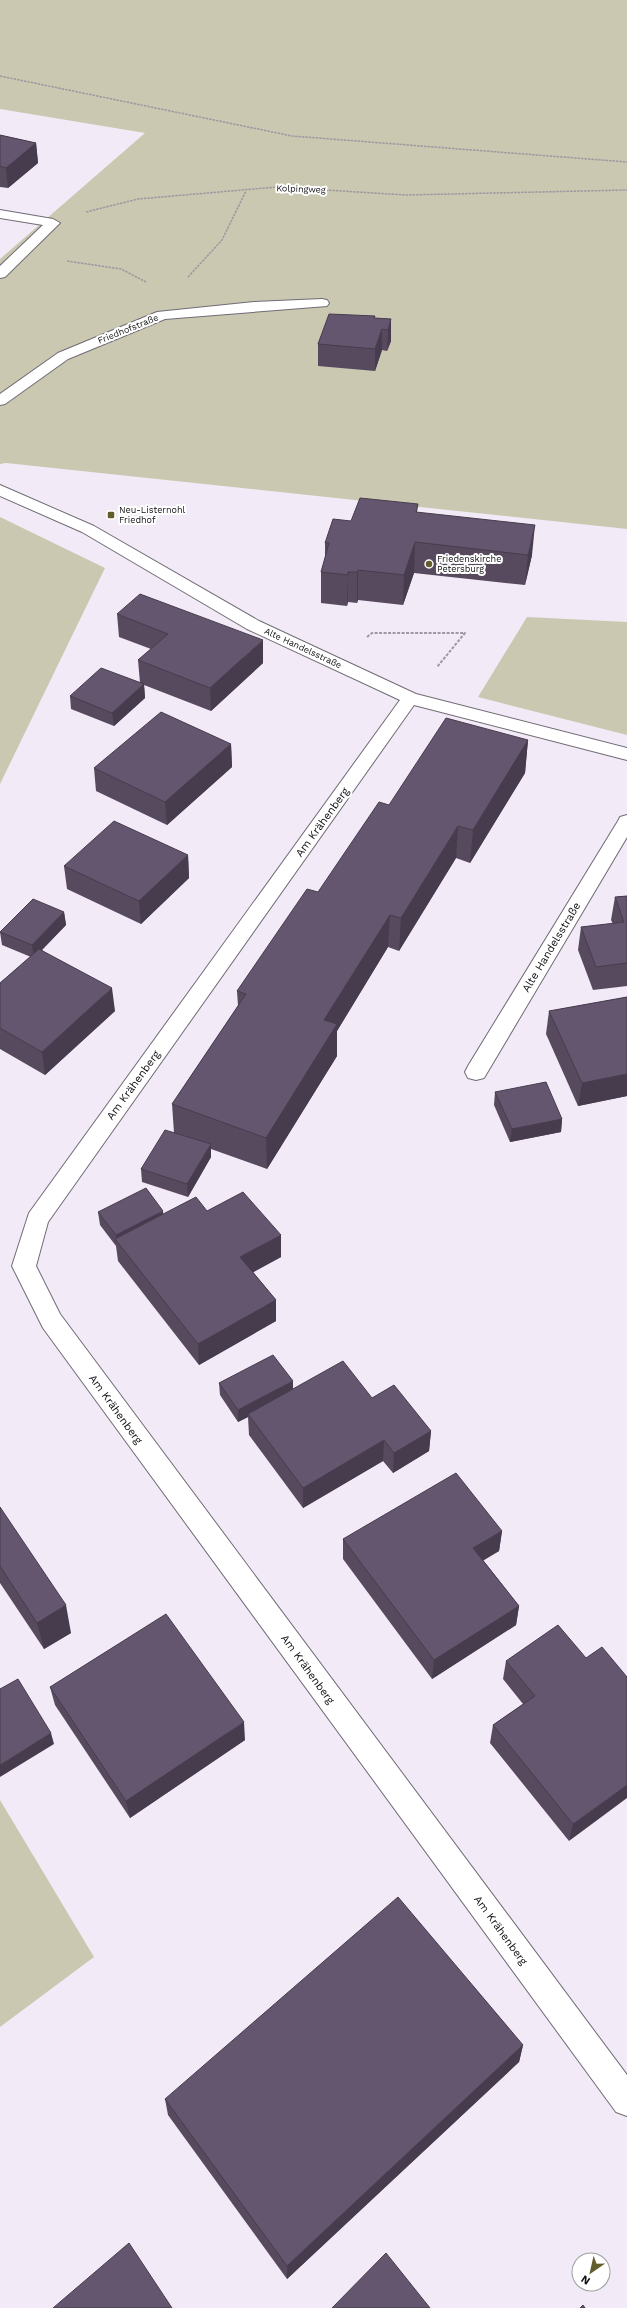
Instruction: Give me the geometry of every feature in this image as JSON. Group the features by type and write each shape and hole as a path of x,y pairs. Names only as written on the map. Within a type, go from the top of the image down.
{"street":[{"path":"0,214 53,223"},
{"path":"2,273 53,223"},
{"name":"Friedhofstraße","path":"0,401 63,356 162,315 254,306 322,303"},
{"name":"Alte Handelsstraße","path":"0,490 88,529 253,625 410,698 627,754"},
{"name":"Am Krähenberg","path":"410,698 37,1218 24,1266 50,1321 627,2101"},
{"name":"Alte Handelsstraße","path":"476,1072 627,821"}],"path":[{"path":"0,76 292,136 627,162"},
{"name":"Kolpingweg","path":"53,223 85,212 138,199 277,188 406,195 627,190"},
{"path":"162,315 180,285 222,240 246,190"},
{"path":"2,273 64,261 122,269 173,296"},
{"path":"334,662 372,633 465,633 410,698"}],"shaded area":[{"path":"0,0 627,0 627,529 6,463 0,464 0,259 145,133 0,109"},
{"path":"0,517 105,568 0,784"},
{"path":"527,617 627,622 627,735 478,697"},
{"path":"0,1800 94,1957 0,2027"}],"building":[{"path":"0,135 36,143 6,168 0,166"},
{"path":"329,314 375,316 374,318 391,319 388,330 382,329 375,349 318,344"},
{"path":"360,498 418,504 416,512 535,525 528,555 415,542 404,575 358,570 357,572 348,572 348,575 321,572 329,543 325,543 333,519 351,521"},
{"path":"140,594 263,640 210,688 138,660 168,634 117,614"},
{"path":"101,668 144,684 112,713 70,696"},
{"path":"161,712 231,744 165,802 94,768"},
{"path":"446,718 528,740 473,830 458,826 401,918 390,915 324,1020 337,1024 266,1138 172,1104 246,994 237,991 307,889 318,892 379,802 389,805"},
{"path":"114,821 188,855 139,901 64,866"},
{"path":"627,896 627,963 596,967 581,927 624,922 615,897"},
{"path":"33,899 64,912 32,945 0,932"},
{"path":"39,949 112,988 42,1052 0,1028 0,983"},
{"path":"627,997 627,1074 582,1083 549,1011"},
{"path":"546,1082 562,1119 512,1129 495,1092"},
{"path":"165,1130 211,1144 187,1184 141,1169"},
{"path":"146,1188 163,1211 116,1235 98,1212"},
{"path":"243,1192 281,1235 240,1257 276,1300 198,1344 115,1239 196,1197 207,1211"},
{"path":"273,1355 293,1381 238,1410 219,1383"},
{"path":"343,1361 372,1398 394,1385 431,1431 394,1453 384,1440 303,1488 248,1414"},
{"path":"456,1473 502,1531 473,1548 519,1606 434,1660 343,1539"},
{"path":"0,1507 66,1605 37,1623 0,1566"},
{"path":"166,1614 244,1722 126,1801 50,1687"},
{"path":"558,1625 586,1658 602,1647 627,1677 627,1785 573,1824 493,1725 535,1696 506,1661"},
{"path":"18,1679 51,1733 0,1765 0,1689"},
{"path":"398,1897 523,2045 287,2266 165,2099"},
{"path":"129,2243 172,2308 53,2308"},
{"path":"386,2253 430,2308 332,2308"}],"place":[{"name":"Neu-Listernohl Friedhof","path":"111,515"},
{"name":"Friedenskirche Petersburg","path":"429,564"}]}
